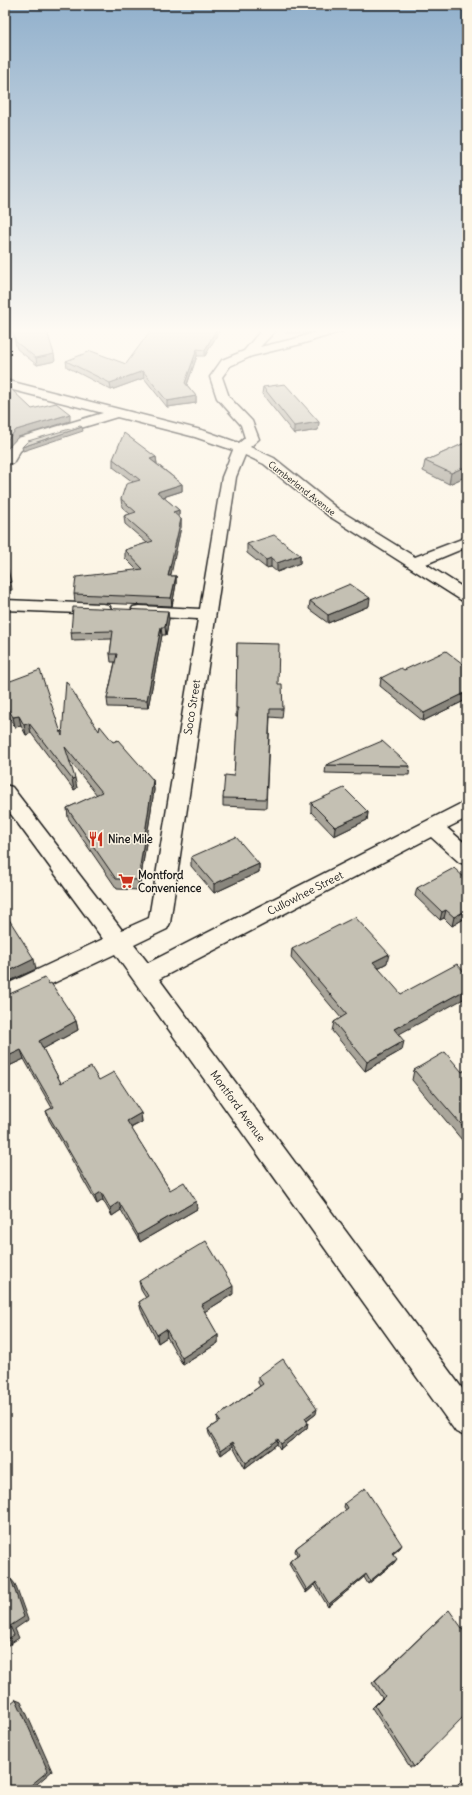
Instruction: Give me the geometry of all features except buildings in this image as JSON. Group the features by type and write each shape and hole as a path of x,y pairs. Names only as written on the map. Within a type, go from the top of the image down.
{"street":[{"name":"Cumberland Avenue","path":"111,412 200,434 240,448 269,461 334,513 467,597"},
{"name":"Soco Street","path":"118,943 159,923 228,477 240,448 252,439 247,424 236,412"},
{"path":"8,460 14,449 23,441 116,413"},
{"path":"413,564 467,542"},
{"path":"5,606 25,605 206,614"},
{"name":"Montford Avenue","path":"5,792 144,976 467,1421"},
{"name":"Cullowhee Street","path":"144,976 467,809"},
{"path":"433,827 467,858"},
{"path":"5,996 118,943"}],"place":[{"name":"Nine Mile","path":"96,839"},
{"name":"Montford Convenience","path":"126,881"}]}
